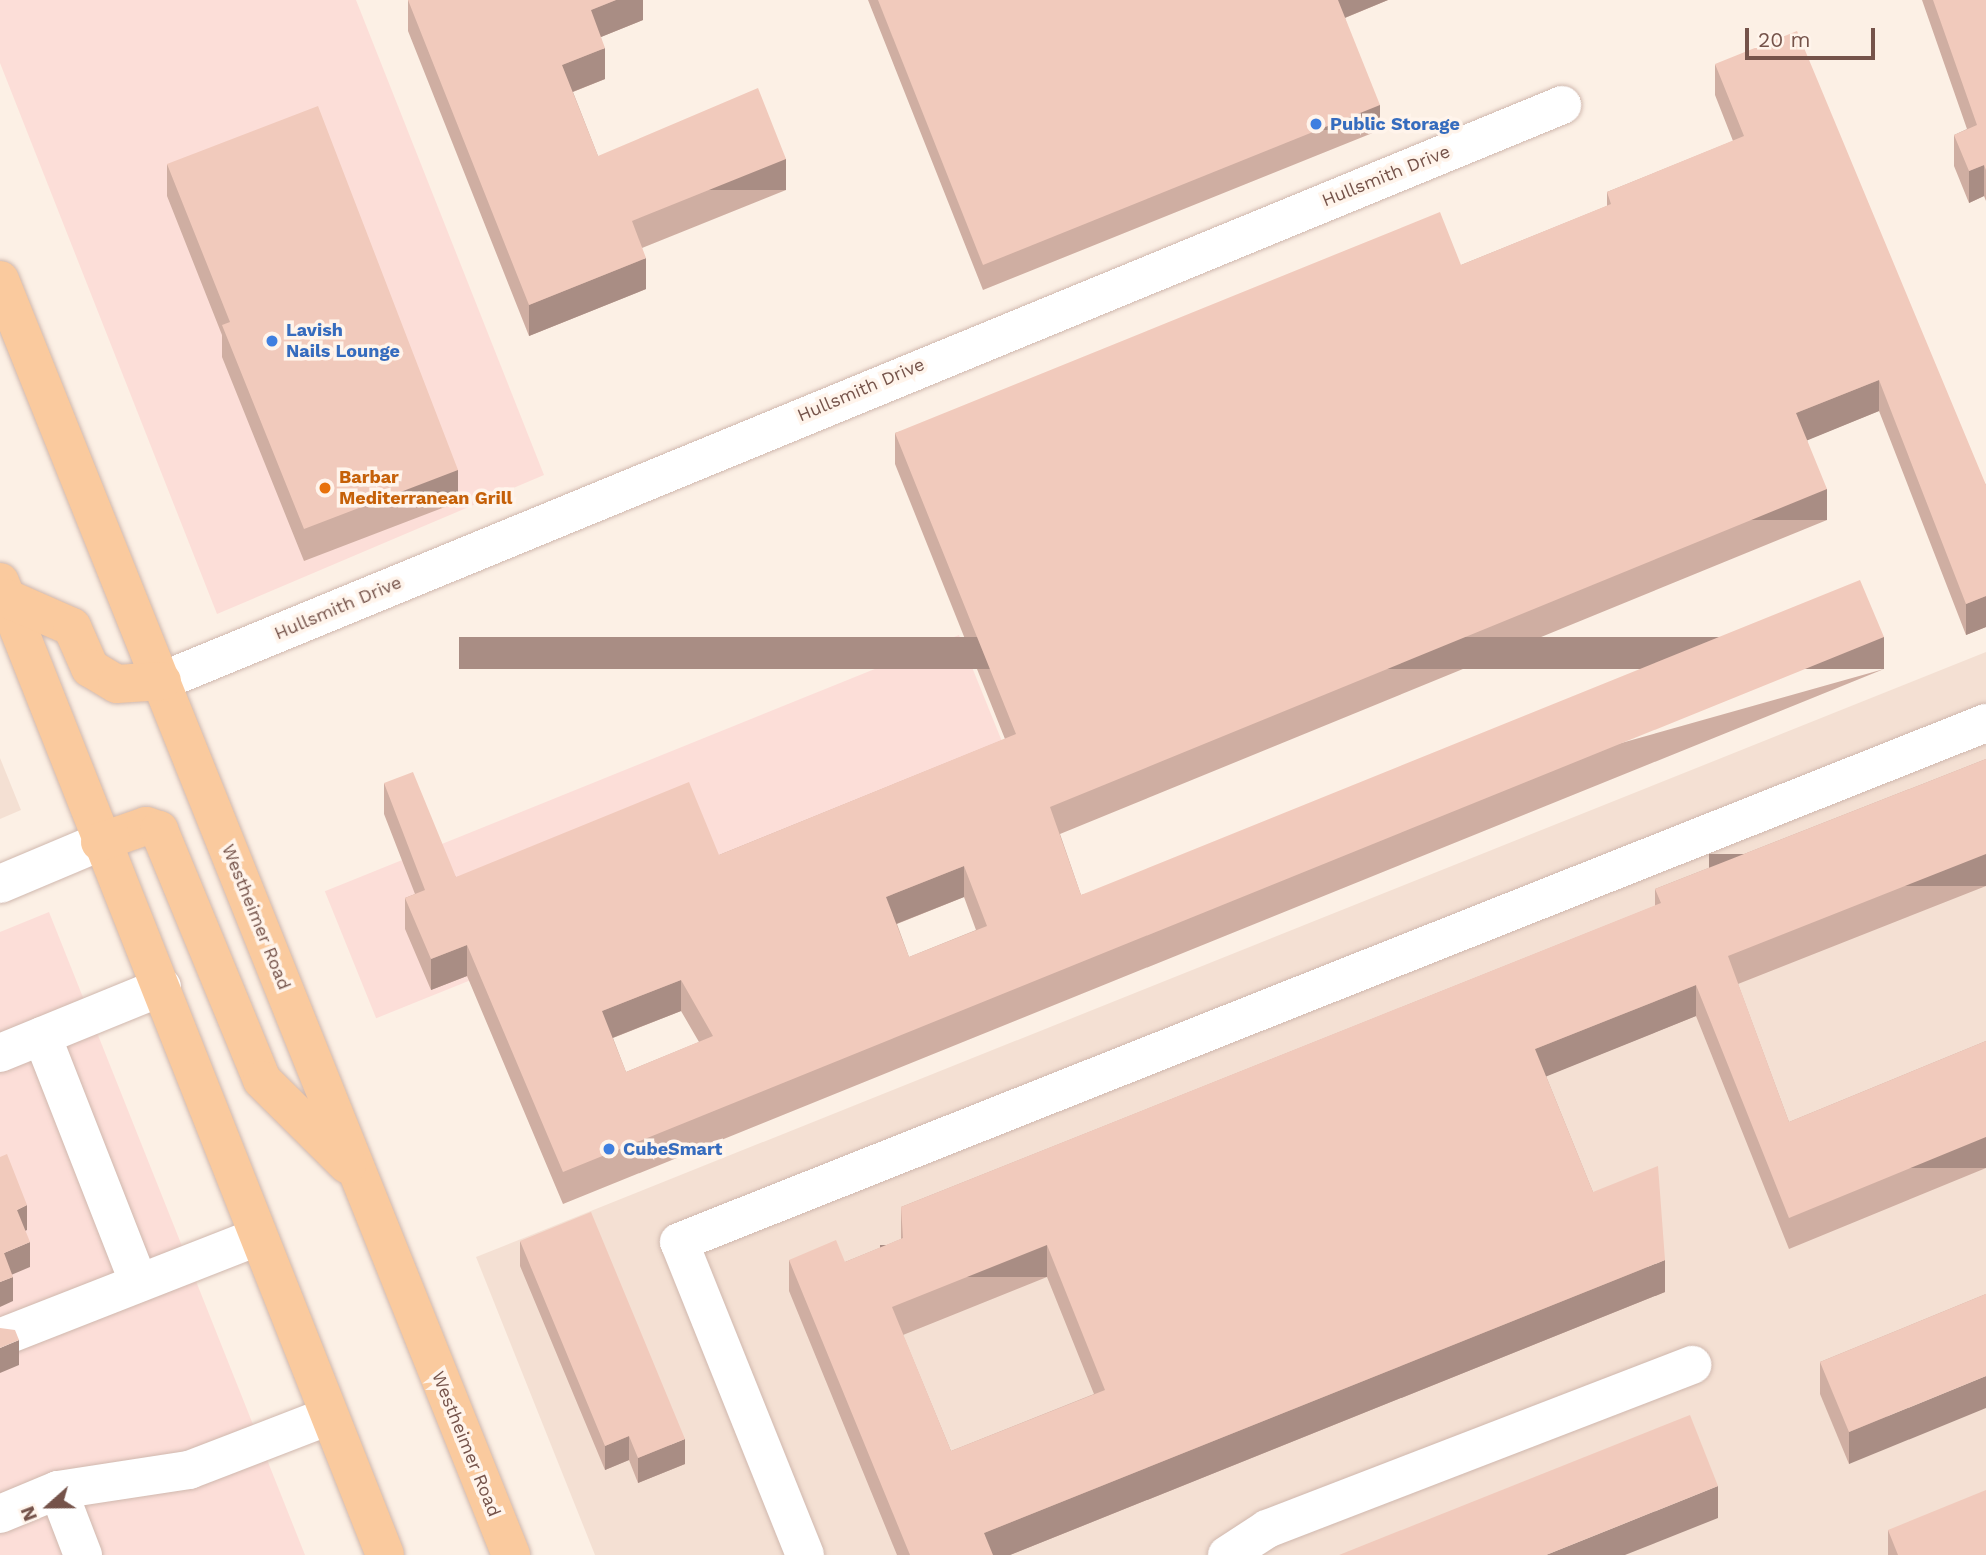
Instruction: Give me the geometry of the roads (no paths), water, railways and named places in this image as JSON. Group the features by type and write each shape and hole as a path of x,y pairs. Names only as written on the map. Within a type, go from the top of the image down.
{"main road":[{"name":"Westheimer Road","path":"0,280 12,333 162,681 511,1555"},
{"path":"2,593 72,627 90,668 117,684 162,681"},
{"path":"2,593 100,842 162,987 257,1237 385,1555"},
{"path":"100,842 146,826 159,830 262,1080 359,1175"}],"street":[{"name":"Hullsmith Drive","path":"162,681 1562,105"},
{"path":"805,1555 678,1242 1986,723"},
{"path":"0,884 100,842"},
{"path":"0,1053 162,987"},
{"path":"42,1036 139,1283"},
{"path":"7,1335 257,1237"},
{"path":"1227,1555 1267,1529 1692,1366"},
{"path":"0,1514 58,1490 189,1470 329,1416"},
{"path":"58,1490 83,1555"}],"place":[{"name":"Public Storage","path":"1316,124"},
{"name":"Lavish Nails Lounge","path":"272,341"},
{"name":"Barbar Mediterranean Grill","path":"325,488"},
{"name":"CubeSmart","path":"609,1149"}]}
